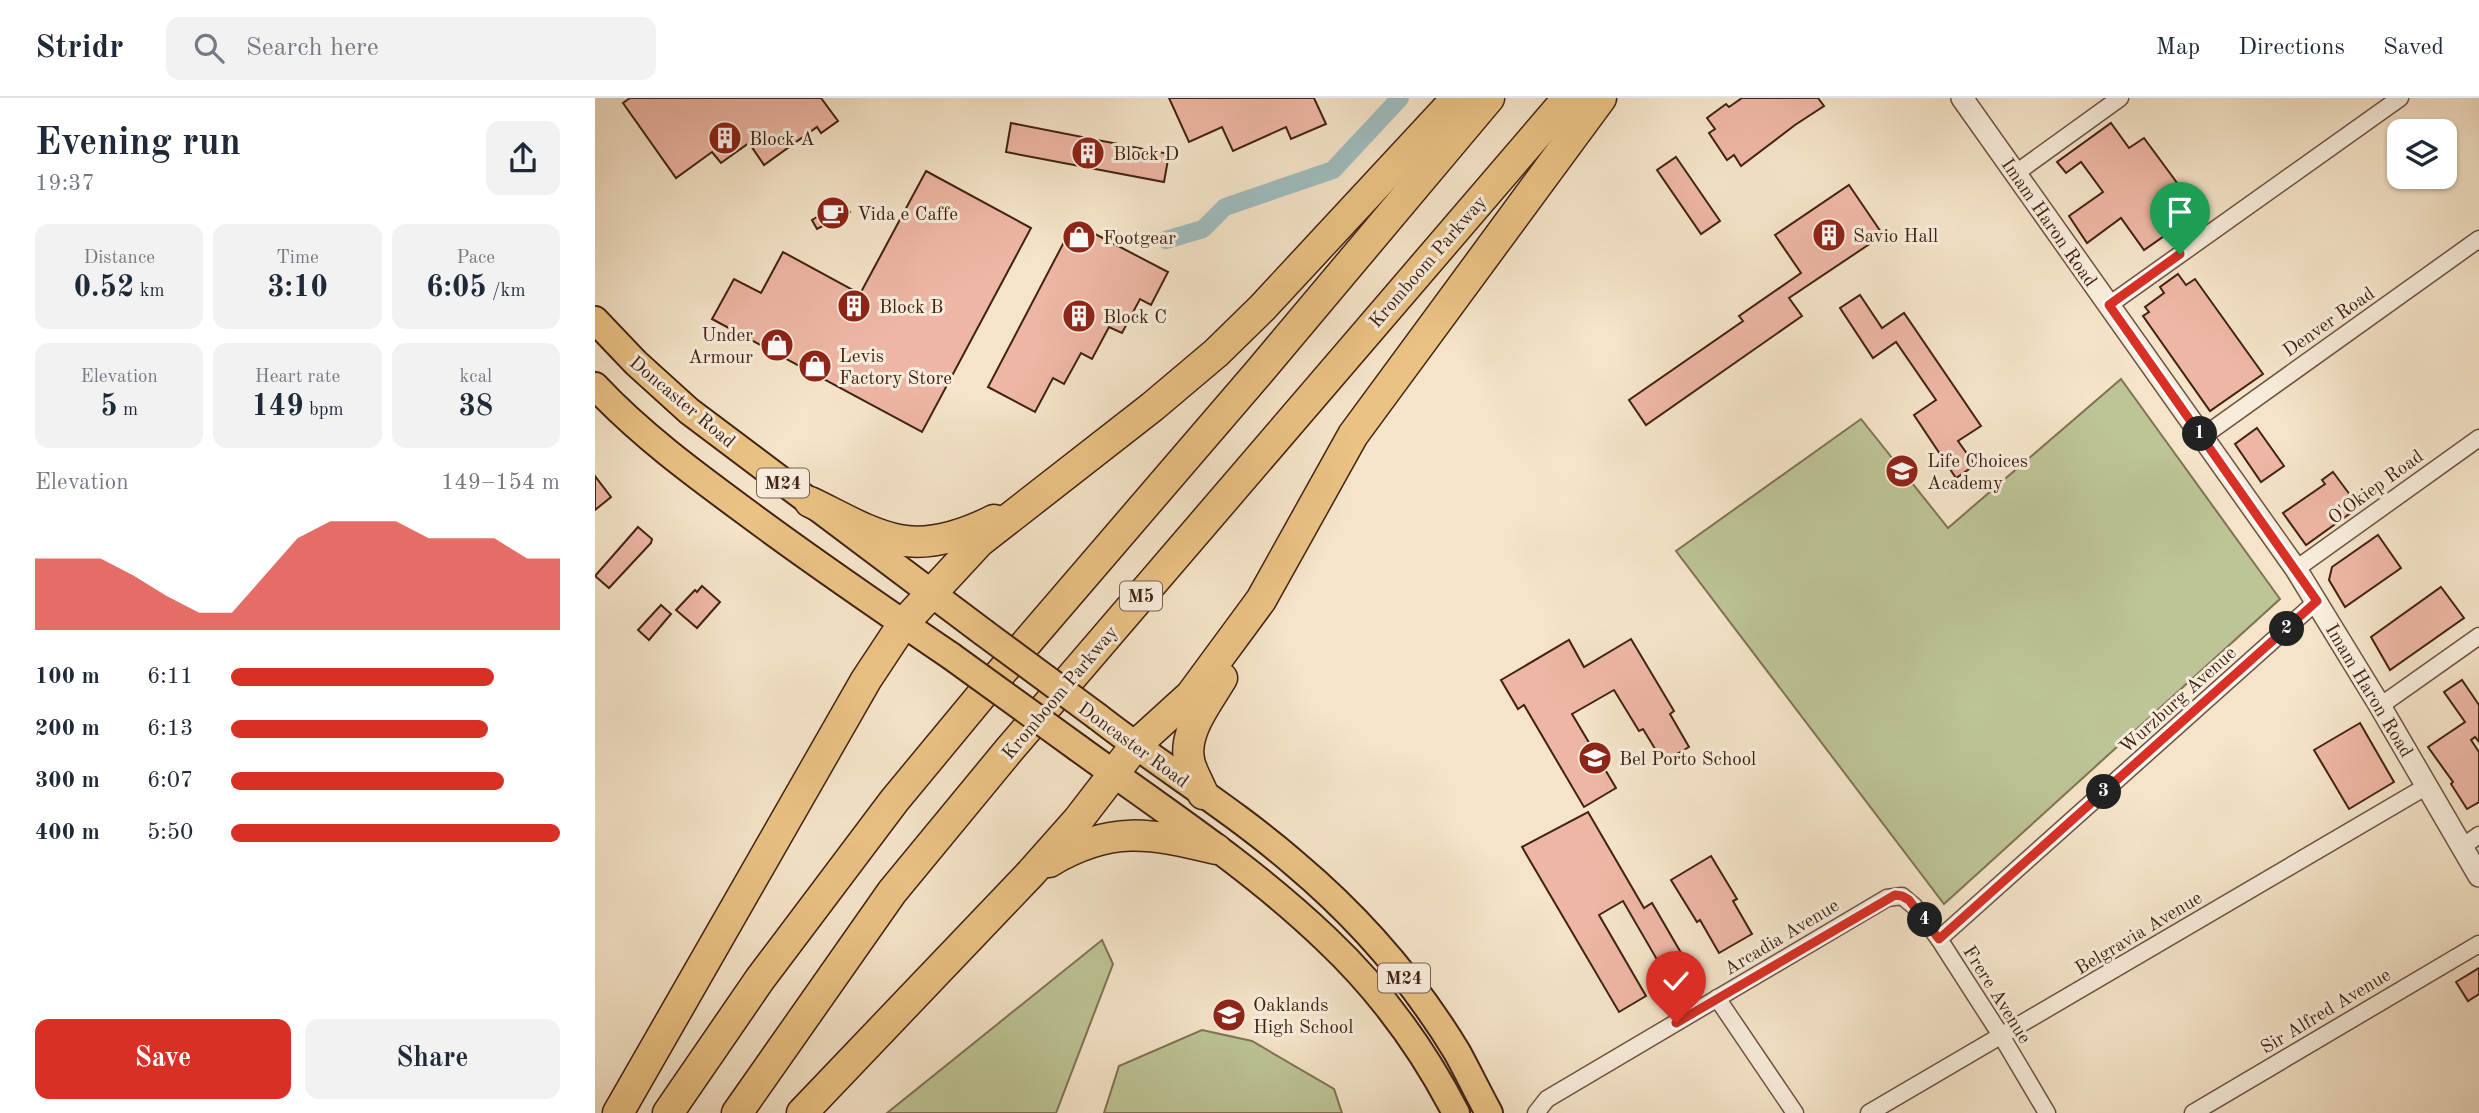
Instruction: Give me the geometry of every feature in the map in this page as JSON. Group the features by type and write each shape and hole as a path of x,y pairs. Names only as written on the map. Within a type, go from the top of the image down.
{"highway":[{"path":"618,1113 866,680 903,624 979,542 1130,425 1216,353 1262,308 1457,98"},
{"path":"668,1113 760,979 894,801 1489,98"},
{"name":"Kromboom Parkway","path":"737,1113 900,882 1042,711 1568,98"},
{"path":"1203,794 1190,763 1190,736 1261,600 1353,435 1601,98"},
{"path":"810,502 869,530 900,541 927,541 981,527 1024,506"},
{"path":"802,1113 1031,873 1115,774 1135,746 1191,695 1261,600"},
{"path":"1031,873 1078,847 1099,839 1124,835 1151,835 1216,849"}],"main road":[{"name":"Doncaster Road","path":"595,320 636,363 689,411 1294,863 1350,916 1412,987 1457,1052 1489,1113"},
{"name":"Doncaster Road","path":"595,386 644,434 703,481 1115,774 1275,894 1328,940 1386,1004 1424,1059 1456,1113"}],"street":[{"name":"Imam Haron Road","path":"1962,98 2296,569 2427,786 2471,841 2479,876"},
{"path":"2016,173 2120,98"},
{"path":"2109,305 2400,98"},
{"name":"Denver Road","path":"2202,437 2479,239"},
{"name":"O'Okiep Road","path":"2296,569 2479,438"},
{"name":"Wurzburg Avenue","path":"1939,939 2317,601"},
{"path":"2380,706 2479,636"},
{"name":"Belgravia Avenue","path":"1869,1113 2427,786"},
{"name":"Arcadia Avenue","path":"1536,1113 1547,1099 1887,898 1898,895 1909,900"},
{"name":"Frere Avenue","path":"1909,900 1939,939 2047,1113"},
{"name":"Sir Alfred Avenue","path":"2193,1113 2479,944"},
{"path":"1717,999 1795,1113"}],"green space":[{"path":"2121,379 2280,599 1944,904 1676,551 1861,419 1948,528"},
{"path":"1102,940 1113,964 1056,1113 887,1113"},
{"path":"1202,1030 1252,1041 1334,1089 1342,1113 1104,1113 1119,1066"}],"building":[{"name":"Block A","path":"630,98 821,98 838,121 821,133 817,127 764,165 749,143 721,163 712,152 676,178 623,103"},
{"path":"1169,98 1314,98 1326,124 1291,139 1286,127 1233,151 1222,127 1189,142"},
{"path":"1742,98 1818,98 1824,106 1741,166 1734,155 1727,160 1709,133 1715,129 1707,118 1726,104 1729,107"},
{"name":"Block D","path":"1011,123 1169,154 1164,182 1006,152"},
{"path":"2111,123 2129,148 2144,138 2186,195 2155,218 2167,234 2144,250 2121,218 2087,243 2069,216 2103,192 2081,162 2066,173 2057,162"},
{"path":"1676,157 1720,221 1701,234 1657,170"},
{"name":"Block B","path":"926,171 1031,228 922,432 712,319 734,279 761,293 783,252 860,294"},
{"path":"1849,185 1883,235 1789,298 1802,316 1646,425 1629,400 1743,321 1739,316 1801,273 1775,235"},
{"path":"843,201 850,212 817,229 812,220"},
{"name":"Block C","path":"1074,223 1168,272 1151,305 1140,299 1122,333 1109,327 1092,359 1081,353 1064,384 1053,378 1035,412 988,387"},
{"path":"2178,274 2186,285 2195,279 2263,374 2210,411 2143,316 2149,312 2145,307 2164,293 2160,287"},
{"path":"1860,295 1882,328 1904,313 1981,426 1958,441 1975,465 1956,478 1914,415 1936,400 1896,342 1873,358 1840,308"},
{"path":"2257,428 2284,466 2261,482 2235,444"},
{"path":"2333,472 2359,507 2306,545 2283,513 2325,484 2322,480"},
{"path":"595,476 611,497 595,510"},
{"path":"638,527 652,539 651,543 609,588 595,576"},
{"path":"2378,535 2401,568 2345,607 2329,580 2332,567"},
{"path":"702,586 720,602 697,628 676,610"},
{"path":"2441,587 2464,618 2390,670 2371,637"},
{"path":"661,605 671,614 649,640 638,630"},
{"path":"1631,639 1674,711 1670,714 1689,747 1663,762 1643,729 1639,731 1614,690 1572,714 1616,788 1584,807 1524,705 1518,709 1501,680 1569,640 1584,667"},
{"path":"2462,680 2479,705 2479,742 2475,737 2471,740 2479,752 2479,802 2467,809 2451,784 2453,782 2428,747 2465,722 2444,692"},
{"path":"2360,723 2394,782 2349,809 2314,750"},
{"path":"1588,812 1644,908 1652,903 1691,970 1670,982 1623,901 1599,915 1646,996 1619,1012 1522,847"},
{"path":"1711,856 1737,899 1733,901 1752,934 1719,953 1700,920 1697,922 1671,880"},
{"path":"2479,968 2479,994 2468,1001 2456,982"}],"waterway":[{"path":"1166,240 1203,229 1225,207 1333,170 1400,98"}],"place":[{"name":"Block A","path":"725,138"},
{"name":"Block D","path":"1088,153"},
{"name":"Vida e Caffe","path":"833,213"},
{"name":"Savio Hall","path":"1829,235"},
{"name":"Footgear","path":"1079,237"},
{"name":"Block B","path":"854,306"},
{"name":"Block C","path":"1079,316"},
{"name":"Under Armour","path":"777,345"},
{"name":"Levis Factory Store","path":"815,366"},
{"name":"Life Choices Academy","path":"1902,471"},
{"name":"Bel Porto School","path":"1595,758"},
{"name":"Oaklands High School","path":"1229,1015"}],"route":[{"path":"1676,1023 1895,895 1902,896 1915,906 1939,939 2317,601 2241,489 2109,305 2180,254"}]}
